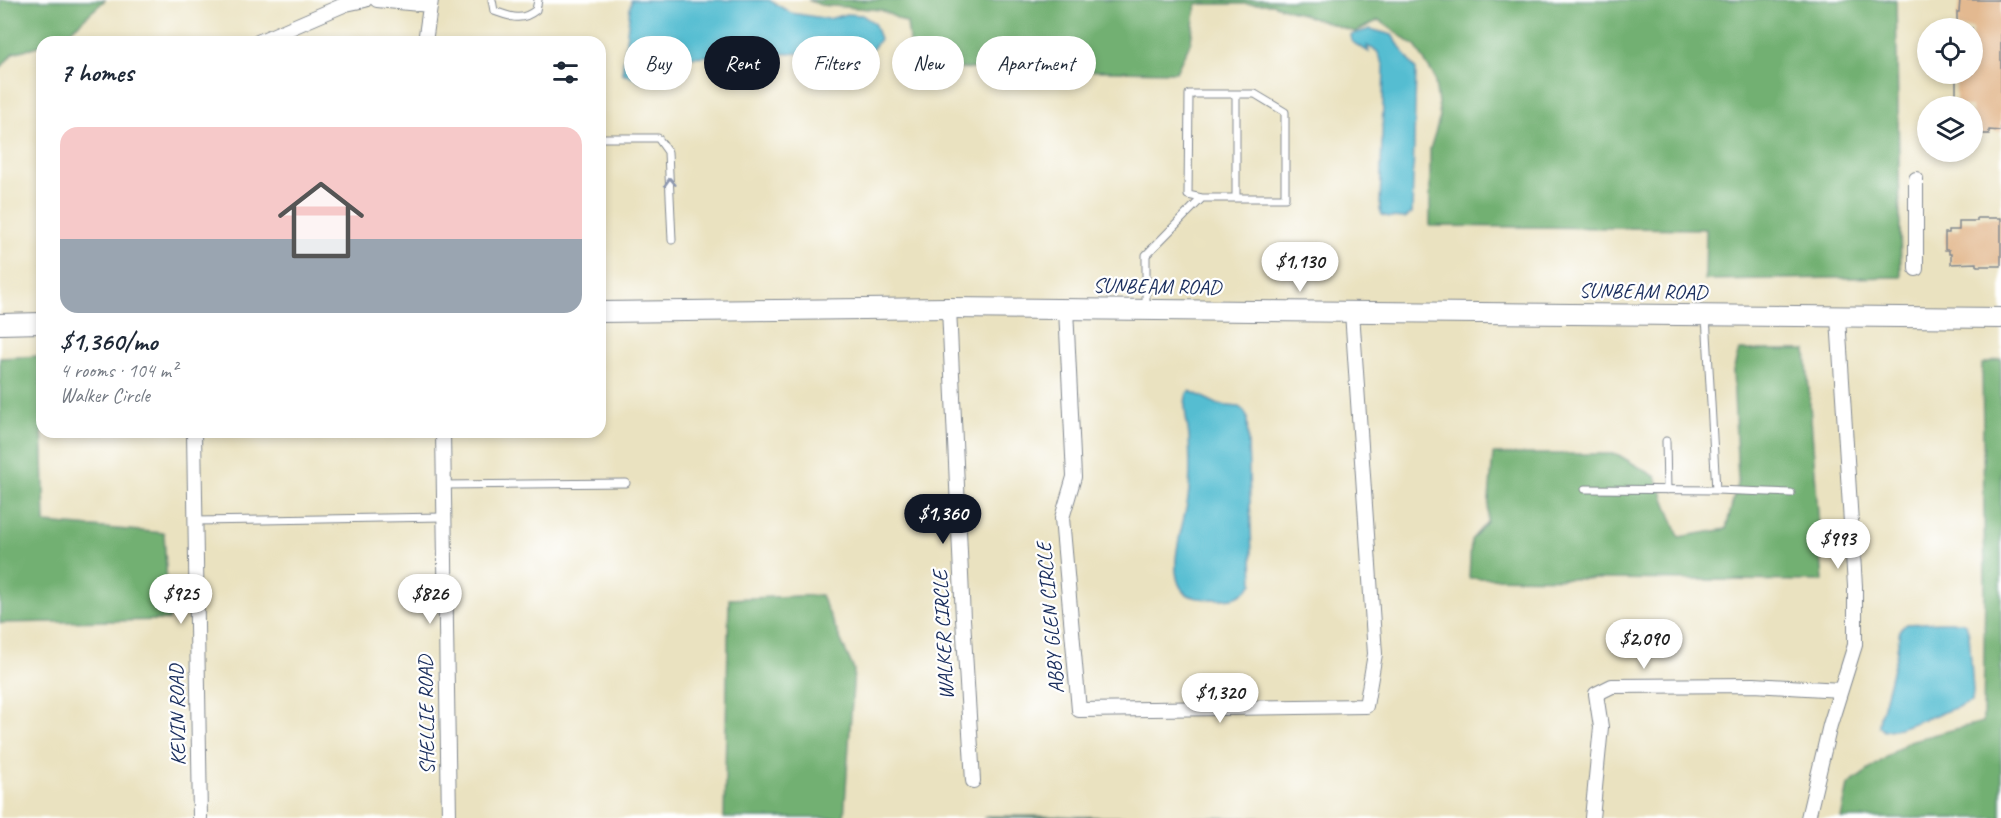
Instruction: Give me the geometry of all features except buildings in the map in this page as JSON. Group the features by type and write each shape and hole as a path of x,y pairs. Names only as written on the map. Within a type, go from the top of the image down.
{"street":[{"path":"272,36 346,4 365,0"},
{"path":"377,0 430,3 426,36"},
{"path":"1916,179 1916,269"},
{"name":"SUNBEAM ROAD","path":"606,312 949,308 2001,318"},
{"name":"WALKER CIRCLE","path":"949,308 961,596 973,781"},
{"name":"ABBY GLEN CIRCLE","path":"1066,309 1074,477 1062,518 1079,710 1366,706 1375,654 1353,312"},
{"path":"1808,818 1830,725 1854,645 1855,586 1839,318"},
{"path":"0,324 36,323"},
{"name":"KEVIN ROAD","path":"194,438 200,818"},
{"name":"SHELLIE ROAD","path":"442,438 449,818"},
{"path":"1592,818 1601,727 1596,694 1612,686 1754,685 1841,690"}],"lane":[{"path":"492,0 494,11 514,18 528,16 536,10 538,0"},
{"path":"1189,94 1255,94 1285,112 1285,198 1236,198 1202,198 1188,195 1189,94"},
{"path":"1236,94 1236,198"},
{"path":"606,138 658,138 668,152 672,240"},
{"path":"1146,310 1146,255 1202,198"},
{"path":"1706,316 1716,490"},
{"path":"1666,441 1667,490"},
{"path":"443,485 626,483"},
{"path":"1585,489 1791,493"},
{"path":"195,521 444,517"}],"green space":[{"path":"0,0 105,0 64,36 36,36 36,47 13,53 0,69"},
{"path":"808,0 1896,0 1901,277 1705,280 1706,229 1430,226 1430,149 1440,117 1434,76 1416,47 1379,20 1355,32 1272,4 1196,4 1191,41 1176,72 1096,71 1096,36 976,36 976,69 964,69 964,36 908,36 907,23 881,10 821,5"},
{"path":"1739,350 1806,350 1823,581 1469,578 1471,540 1487,522 1493,454 1617,454 1656,477 1679,537 1726,529 1738,480 1733,371"},
{"path":"36,356 36,438 42,438 45,523 164,533 169,620 0,623 0,358"},
{"path":"2001,358 2001,818 1841,818 1848,785 1909,741 1983,722 1985,583 1982,364"},
{"path":"821,595 854,670 844,818 724,818 729,599"},
{"path":"986,816 1275,818 984,818"}],"water":[{"path":"631,0 769,0 791,13 829,19 846,14 862,15 874,23 879,36 792,36 792,54 780,54 780,36 704,36 704,56 692,57 692,36 627,36"},
{"path":"1370,29 1392,35 1416,70 1412,213 1405,218 1382,215 1380,209 1384,66 1377,51 1367,46 1369,52 1352,42 1351,35"},
{"path":"1190,391 1219,405 1239,407 1247,417 1253,583 1240,595 1232,598 1196,598 1184,592 1177,579 1176,556 1190,483 1189,438 1185,404 1187,393"},
{"path":"1962,622 1966,625 1969,633 1972,702 1899,728 1884,731 1879,726 1880,717 1896,657 1900,629 1907,624"}]}
